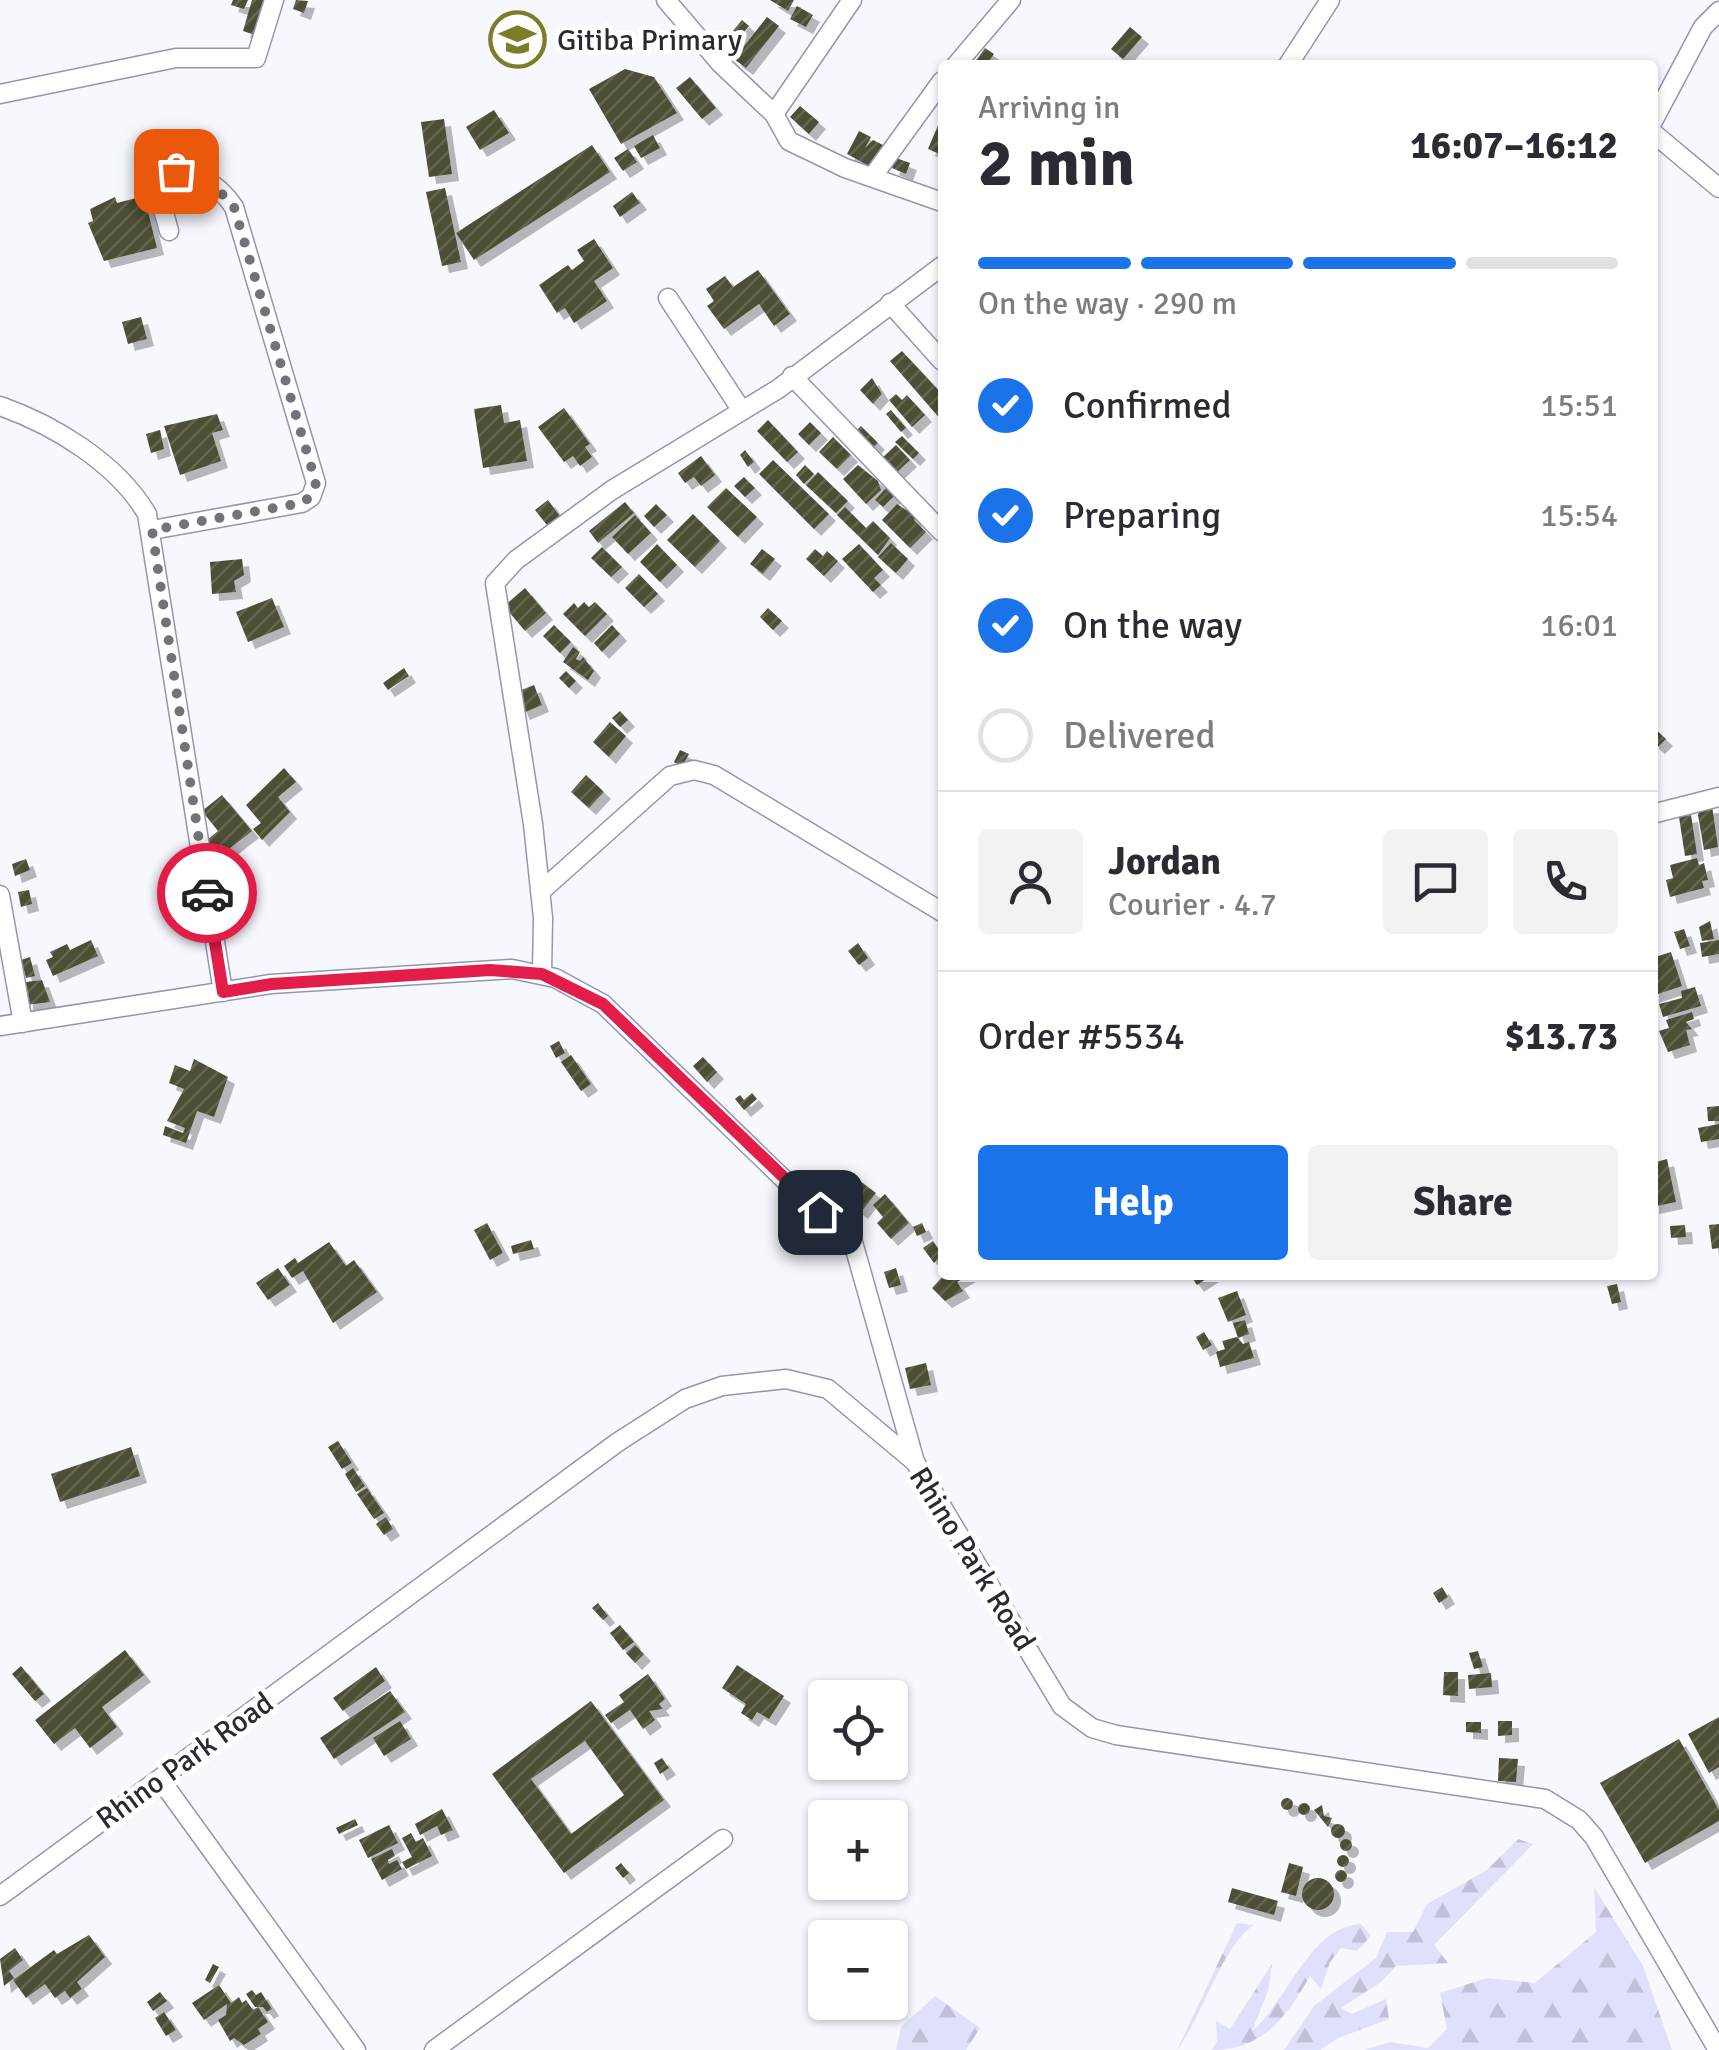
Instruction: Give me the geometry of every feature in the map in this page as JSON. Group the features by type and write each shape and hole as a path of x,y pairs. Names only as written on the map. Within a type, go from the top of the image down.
{"street":[{"path":"0,94 176,58 256,58 274,0"},
{"path":"666,0 720,63 774,114 789,141 812,155 938,200"},
{"path":"774,114 852,0"},
{"path":"960,60 1010,0"},
{"path":"1291,60 1330,0"},
{"path":"1658,113 1703,27 1719,11"},
{"path":"873,176 938,86"},
{"path":"1658,137 1719,188"},
{"path":"152,530 302,503 310,497 316,483 234,207 224,191 199,176 160,173 156,182 168,231"},
{"path":"542,974 540,892 496,583 516,560 612,490 742,411 938,269"},
{"path":"668,298 742,411"},
{"path":"890,304 938,357"},
{"path":"792,376 938,528"},
{"path":"0,406 50,427 110,470 142,506 152,530 223,992"},
{"path":"540,892 670,776 694,770 714,775 938,910"},
{"path":"1658,812 1719,797"},
{"path":"0,896 23,1022"},
{"path":"0,1026 272,984 482,971 542,974 603,1004 796,1190 851,1235 915,1462"},
{"name":"Rhino Park Road","path":"0,1896 618,1442 686,1399 751,1380 807,1382 828,1389 915,1462 1062,1706 1079,1721 1116,1735 1546,1799 1580,1820 1594,1837 1718,2050"},
{"path":"160,1779 356,2050"},
{"path":"434,2050 722,1839"}],"green space":[{"path":"1518,1839 1533,1844 1434,1945 1448,1963 1396,1966 1381,1982 1341,2008 1352,2014 1386,1999 1389,2019 1338,2038 1320,2050 1284,2050 1314,2006 1376,1958 1387,1932 1413,1932 1427,1904 1487,1870"},
{"path":"1594,1887 1643,1966 1672,2050 1364,2050 1390,2042 1428,2048 1447,2029 1440,1993 1487,1978 1535,1983 1596,1932"},
{"path":"1237,1923 1254,1925 1232,1948 1177,2050"},
{"path":"1361,1924 1371,1936 1357,1951 1341,1948 1330,1962 1321,1989 1310,1976 1271,2029 1245,2044 1212,2050 1217,2041 1216,2021 1230,2029 1272,1964 1268,1991 1252,2031 1313,1951 1343,1928"},
{"path":"935,1996 980,2028 966,2050 896,2050 901,2027"}],"building":[{"path":"233,0 248,0 244,9 231,5"},
{"path":"252,0 266,0 255,35 243,31"},
{"path":"296,0 308,1 304,13 293,9"},
{"path":"770,0 794,0 788,11"},
{"path":"797,6 813,15 806,27 790,19"},
{"path":"767,17 779,26 746,68 734,59"},
{"path":"742,20 749,26 729,50 722,44"},
{"path":"1130,27 1142,37 1123,59 1111,49"},
{"path":"985,48 994,54 990,60 976,60"},
{"path":"625,69 654,77 677,113 621,144 589,89"},
{"path":"690,77 716,108 702,119 676,88"},
{"path":"800,106 819,122 809,134 790,117"},
{"path":"494,110 509,133 480,150 466,127"},
{"path":"444,119 452,174 429,177 421,122"},
{"path":"938,125 938,153 928,149"},
{"path":"859,131 871,137 865,148 873,140 883,145 871,167 847,154"},
{"path":"653,135 660,148 641,158 634,146"},
{"path":"592,145 610,172 474,260 456,233"},
{"path":"628,149 637,162 623,171 614,158"},
{"path":"896,158 910,163 906,174 892,168"},
{"path":"445,188 461,262 442,266 426,192"},
{"path":"632,192 640,203 620,217 613,206"},
{"path":"144,196 157,248 104,261 88,223 93,221 90,209 115,197 117,203"},
{"path":"594,239 613,268 594,281 607,301 574,323 565,308 557,313 539,285 568,265 572,270 584,261 577,250"},
{"path":"758,270 790,314 774,326 759,304 724,329 707,306 714,301 706,289 725,276 733,287"},
{"path":"141,317 147,339 128,344 122,322"},
{"path":"902,351 938,390 938,416 890,361"},
{"path":"872,378 882,394 873,404 860,390"},
{"path":"896,394 902,400 907,395 925,415 912,427 889,400"},
{"path":"501,405 504,423 520,420 527,461 483,468 474,409"},
{"path":"564,408 590,444 585,447 592,457 580,466 573,456 564,462 538,427"},
{"path":"891,410 906,428 901,432 886,414"},
{"path":"217,414 223,430 212,433 221,461 180,475 164,426"},
{"path":"768,420 798,452 787,462 757,431"},
{"path":"810,422 821,433 809,445 798,434"},
{"path":"861,426 878,443 869,452 852,435"},
{"path":"160,430 164,449 151,453 146,434"},
{"path":"902,436 919,453 913,459 895,442"},
{"path":"833,437 851,455 837,469 819,452"},
{"path":"896,445 910,460 895,474 881,459"},
{"path":"745,450 754,462 748,467 740,455"},
{"path":"701,456 715,475 701,486 694,477 685,483 678,473"},
{"path":"773,460 829,514 814,529 759,474"},
{"path":"805,465 814,474 804,484 796,475"},
{"path":"858,465 878,481 881,490 866,504 843,479"},
{"path":"818,472 848,501 836,513 806,485"},
{"path":"744,477 755,488 745,497 734,486"},
{"path":"887,487 895,495 883,507 875,500"},
{"path":"726,488 757,517 738,537 707,507"},
{"path":"548,500 562,519 550,529 535,510"},
{"path":"625,502 634,513 598,543 589,531"},
{"path":"656,504 667,515 654,527 644,516"},
{"path":"897,504 917,517 914,520 926,532 910,548 882,520"},
{"path":"845,507 866,528 873,521 890,538 878,555 837,515"},
{"path":"693,514 720,541 695,567 667,540"},
{"path":"635,515 651,533 628,554 612,537"},
{"path":"891,543 908,559 896,573 878,557"},
{"path":"657,544 677,565 660,582 640,562"},
{"path":"859,544 883,570 874,578 881,585 873,592 842,559"},
{"path":"602,547 622,567 611,577 591,558"},
{"path":"762,549 775,559 763,574 750,564"},
{"path":"815,549 823,556 827,551 838,561 824,576 806,559"},
{"path":"242,559 244,575 234,581 236,592 212,594 210,562"},
{"path":"639,574 658,594 644,607 625,588"},
{"path":"525,588 546,613 525,631 504,606"},
{"path":"272,598 284,627 248,642 236,612"},
{"path":"584,602 589,607 595,602 607,614 585,636 563,614 574,603 578,608"},
{"path":"768,608 782,621 773,630 760,617"},
{"path":"554,625 571,642 560,653 543,636"},
{"path":"612,625 620,634 602,652 594,643"},
{"path":"573,647 580,652 576,659 580,661 583,657 594,671 588,680 563,662"},
{"path":"404,668 409,676 388,690 383,683"},
{"path":"566,671 576,681 569,688 559,678"},
{"path":"534,685 542,705 523,713 514,693"},
{"path":"620,711 628,720 620,727 612,718"},
{"path":"610,722 626,736 609,757 593,742"},
{"path":"680,750 689,754 682,767 674,762"},
{"path":"284,768 296,782 278,797 290,812 262,840 253,829 261,823 246,805"},
{"path":"586,775 604,792 589,808 571,792"},
{"path":"222,795 252,831 219,857 206,841 218,831 202,811"},
{"path":"1712,806 1718,847 1704,850 1698,815 1701,807"},
{"path":"1691,815 1697,854 1685,856 1679,817"},
{"path":"1697,858 1699,865 1704,863 1708,880 1702,881 1704,888 1670,897 1666,880 1673,878 1670,865"},
{"path":"26,859 30,870 15,876 12,864"},
{"path":"29,890 32,904 21,907 18,892"},
{"path":"225,906 232,920 219,926 213,911"},
{"path":"1710,921 1714,939 1702,941 1699,927"},
{"path":"1684,929 1690,946 1680,949 1674,932"},
{"path":"91,940 98,956 53,976 46,960 53,957 50,952 67,944 70,950"},
{"path":"1719,940 1719,954 1702,957 1700,943"},
{"path":"858,943 868,958 859,965 848,951"},
{"path":"1671,952 1682,986 1658,994 1658,956"},
{"path":"30,957 35,976 26,978 21,960"},
{"path":"42,980 50,1002 26,1005 26,982"},
{"path":"1695,987 1701,1006 1663,1017 1659,1004 1682,998 1681,991"},
{"path":"1692,1012 1694,1019 1686,1022 1692,1029 1686,1030 1690,1045 1668,1052 1659,1031 1669,1028 1666,1020"},
{"path":"559,1041 565,1053 556,1058 550,1046"},
{"path":"571,1055 591,1084 581,1091 561,1062"},
{"path":"703,1057 717,1072 707,1082 693,1066"},
{"path":"194,1059 228,1077 214,1117 197,1111 186,1143 163,1135 165,1126 183,1133 185,1128 167,1121 184,1089 169,1083 175,1065 190,1071"},
{"path":"752,1093 757,1099 744,1110 735,1099 740,1095 744,1100"},
{"path":"1719,1106 1719,1121 1708,1121 1707,1107"},
{"path":"1719,1124 1719,1139 1701,1142 1698,1128"},
{"path":"1667,1159 1676,1202 1658,1206 1658,1161"},
{"path":"860,1181 876,1193 861,1212 840,1195 850,1183 855,1187"},
{"path":"885,1194 909,1223 891,1239 877,1223 883,1217 873,1205"},
{"path":"487,1223 503,1253 490,1260 474,1230"},
{"path":"922,1223 926,1232 917,1236 913,1227"},
{"path":"1719,1224 1719,1248 1712,1249 1709,1225"},
{"path":"1685,1225 1686,1237 1671,1238 1670,1226"},
{"path":"531,1240 534,1249 513,1254 511,1246"},
{"path":"933,1241 938,1248 934,1263 923,1248"},
{"path":"329,1242 346,1266 354,1260 377,1292 333,1323 303,1271 292,1278 284,1266 295,1258 298,1263"},
{"path":"278,1268 290,1285 268,1300 256,1283"},
{"path":"896,1268 901,1285 889,1288 884,1272"},
{"path":"939,1280 960,1280 957,1282 963,1291 945,1301 932,1288"},
{"path":"1617,1284 1621,1302 1612,1304 1607,1286"},
{"path":"1237,1291 1246,1315 1228,1322 1218,1298"},
{"path":"1245,1320 1249,1334 1238,1338 1233,1323"},
{"path":"1204,1332 1212,1345 1203,1350 1196,1337"},
{"path":"1237,1337 1243,1344 1249,1342 1254,1358 1220,1367 1216,1352 1225,1349 1222,1341"},
{"path":"926,1363 931,1385 910,1389 905,1368"},
{"path":"338,1441 352,1463 342,1469 328,1447"},
{"path":"131,1447 140,1476 60,1502 51,1474"},
{"path":"353,1468 365,1486 356,1492 345,1474"},
{"path":"367,1488 384,1513 374,1519 357,1494"},
{"path":"386,1517 393,1529 384,1535 376,1524"},
{"path":"1442,1587 1448,1597 1439,1603 1433,1593"},
{"path":"598,1603 608,1616 603,1620 592,1608"},
{"path":"620,1625 634,1642 623,1650 610,1633"},
{"path":"635,1645 644,1654 635,1663 626,1653"},
{"path":"125,1650 144,1675 102,1707 117,1727 90,1748 75,1728 54,1744 35,1720"},
{"path":"1478,1651 1483,1667 1474,1669 1469,1653"},
{"path":"737,1665 784,1696 769,1719 757,1712 752,1720 741,1713 746,1704 722,1688"},
{"path":"21,1666 44,1694 35,1701 12,1674"},
{"path":"376,1667 385,1681 343,1711 333,1698"},
{"path":"1444,1672 1458,1672 1458,1696 1443,1695"},
{"path":"1491,1673 1492,1687 1469,1689 1468,1675"},
{"path":"648,1674 665,1699 659,1704 663,1709 649,1711 655,1720 643,1729 630,1710 611,1723 605,1715 624,1702 619,1695"},
{"path":"390,1691 405,1712 334,1759 320,1738"},
{"path":"591,1701 664,1800 564,1873 492,1774","holes":["585,1741 624,1795 571,1834 531,1779"]},
{"path":"1719,1717 1719,1767 1709,1773 1688,1734"},
{"path":"400,1721 411,1739 384,1756 373,1738"},
{"path":"1498,1721 1512,1721 1512,1735 1498,1736"},
{"path":"1466,1722 1481,1722 1481,1733 1466,1732"},
{"path":"1679,1739 1719,1810 1719,1821 1645,1863 1600,1783"},
{"path":"662,1758 669,1768 660,1774 654,1763"},
{"path":"1499,1758 1518,1759 1516,1782 1498,1781"},
{"path":"1287,1798 1293,1804 1287,1810 1281,1804"},
{"path":"1299,1804 1309,1804 1309,1814 1299,1814"},
{"path":"1322,1805 1324,1816 1332,1818 1328,1827 1314,1810"},
{"path":"442,1809 453,1830 441,1835 437,1826 420,1835 415,1824"},
{"path":"355,1819 358,1825 339,1834 336,1828"},
{"path":"1338,1824 1345,1831 1338,1838 1331,1831"},
{"path":"389,1825 398,1843 368,1858 359,1840"},
{"path":"411,1833 416,1842 423,1838 432,1856 406,1869 402,1862 412,1857 402,1838"},
{"path":"1346,1839 1352,1845 1346,1851 1340,1845"},
{"path":"392,1849 395,1856 388,1860 389,1864 397,1860 402,1869 382,1880 371,1859"},
{"path":"1343,1855 1349,1861 1343,1867 1337,1861"},
{"path":"621,1863 629,1873 623,1878 615,1868"},
{"path":"1289,1863 1303,1867 1296,1896 1281,1892"},
{"path":"1341,1870 1347,1876 1341,1882 1335,1876"},
{"path":"1318,1878 1329,1883 1334,1894 1329,1905 1318,1910 1307,1905 1302,1894 1307,1883"},
{"path":"1232,1888 1278,1901 1274,1915 1228,1902"},
{"path":"89,1935 105,1957 77,1982 82,1989 70,1998 65,1991 55,1998 45,1984 26,1998 13,1980 54,1950 57,1954"},
{"path":"15,1948 23,1960 9,1971 14,1978 4,1986 0,1959"},
{"path":"213,1964 219,1967 210,1983 205,1980"},
{"path":"219,1985 231,2003 239,1997 242,2003 246,2000 253,2010 258,2007 268,2022 258,2029 261,2034 244,2045 234,2038 230,2041 218,2020 226,2015 227,2004 204,2020 192,2003"},
{"path":"252,1990 256,1995 261,1992 272,2009 267,2012 263,2007 255,2007 246,1994"},
{"path":"160,1992 167,2001 153,2011 147,2002"},
{"path":"164,2012 176,2030 166,2036 155,2018"}],"way so far":[{"path":"176,171 209,180 224,191 234,207 316,483 310,497 302,503 152,530 207,893"}],"place":[{"name":"Gitiba Primary","path":"518,40"}],"route":[{"path":"207,893 223,992 272,984 512,969 555,978 603,1004 820,1212"}]}
